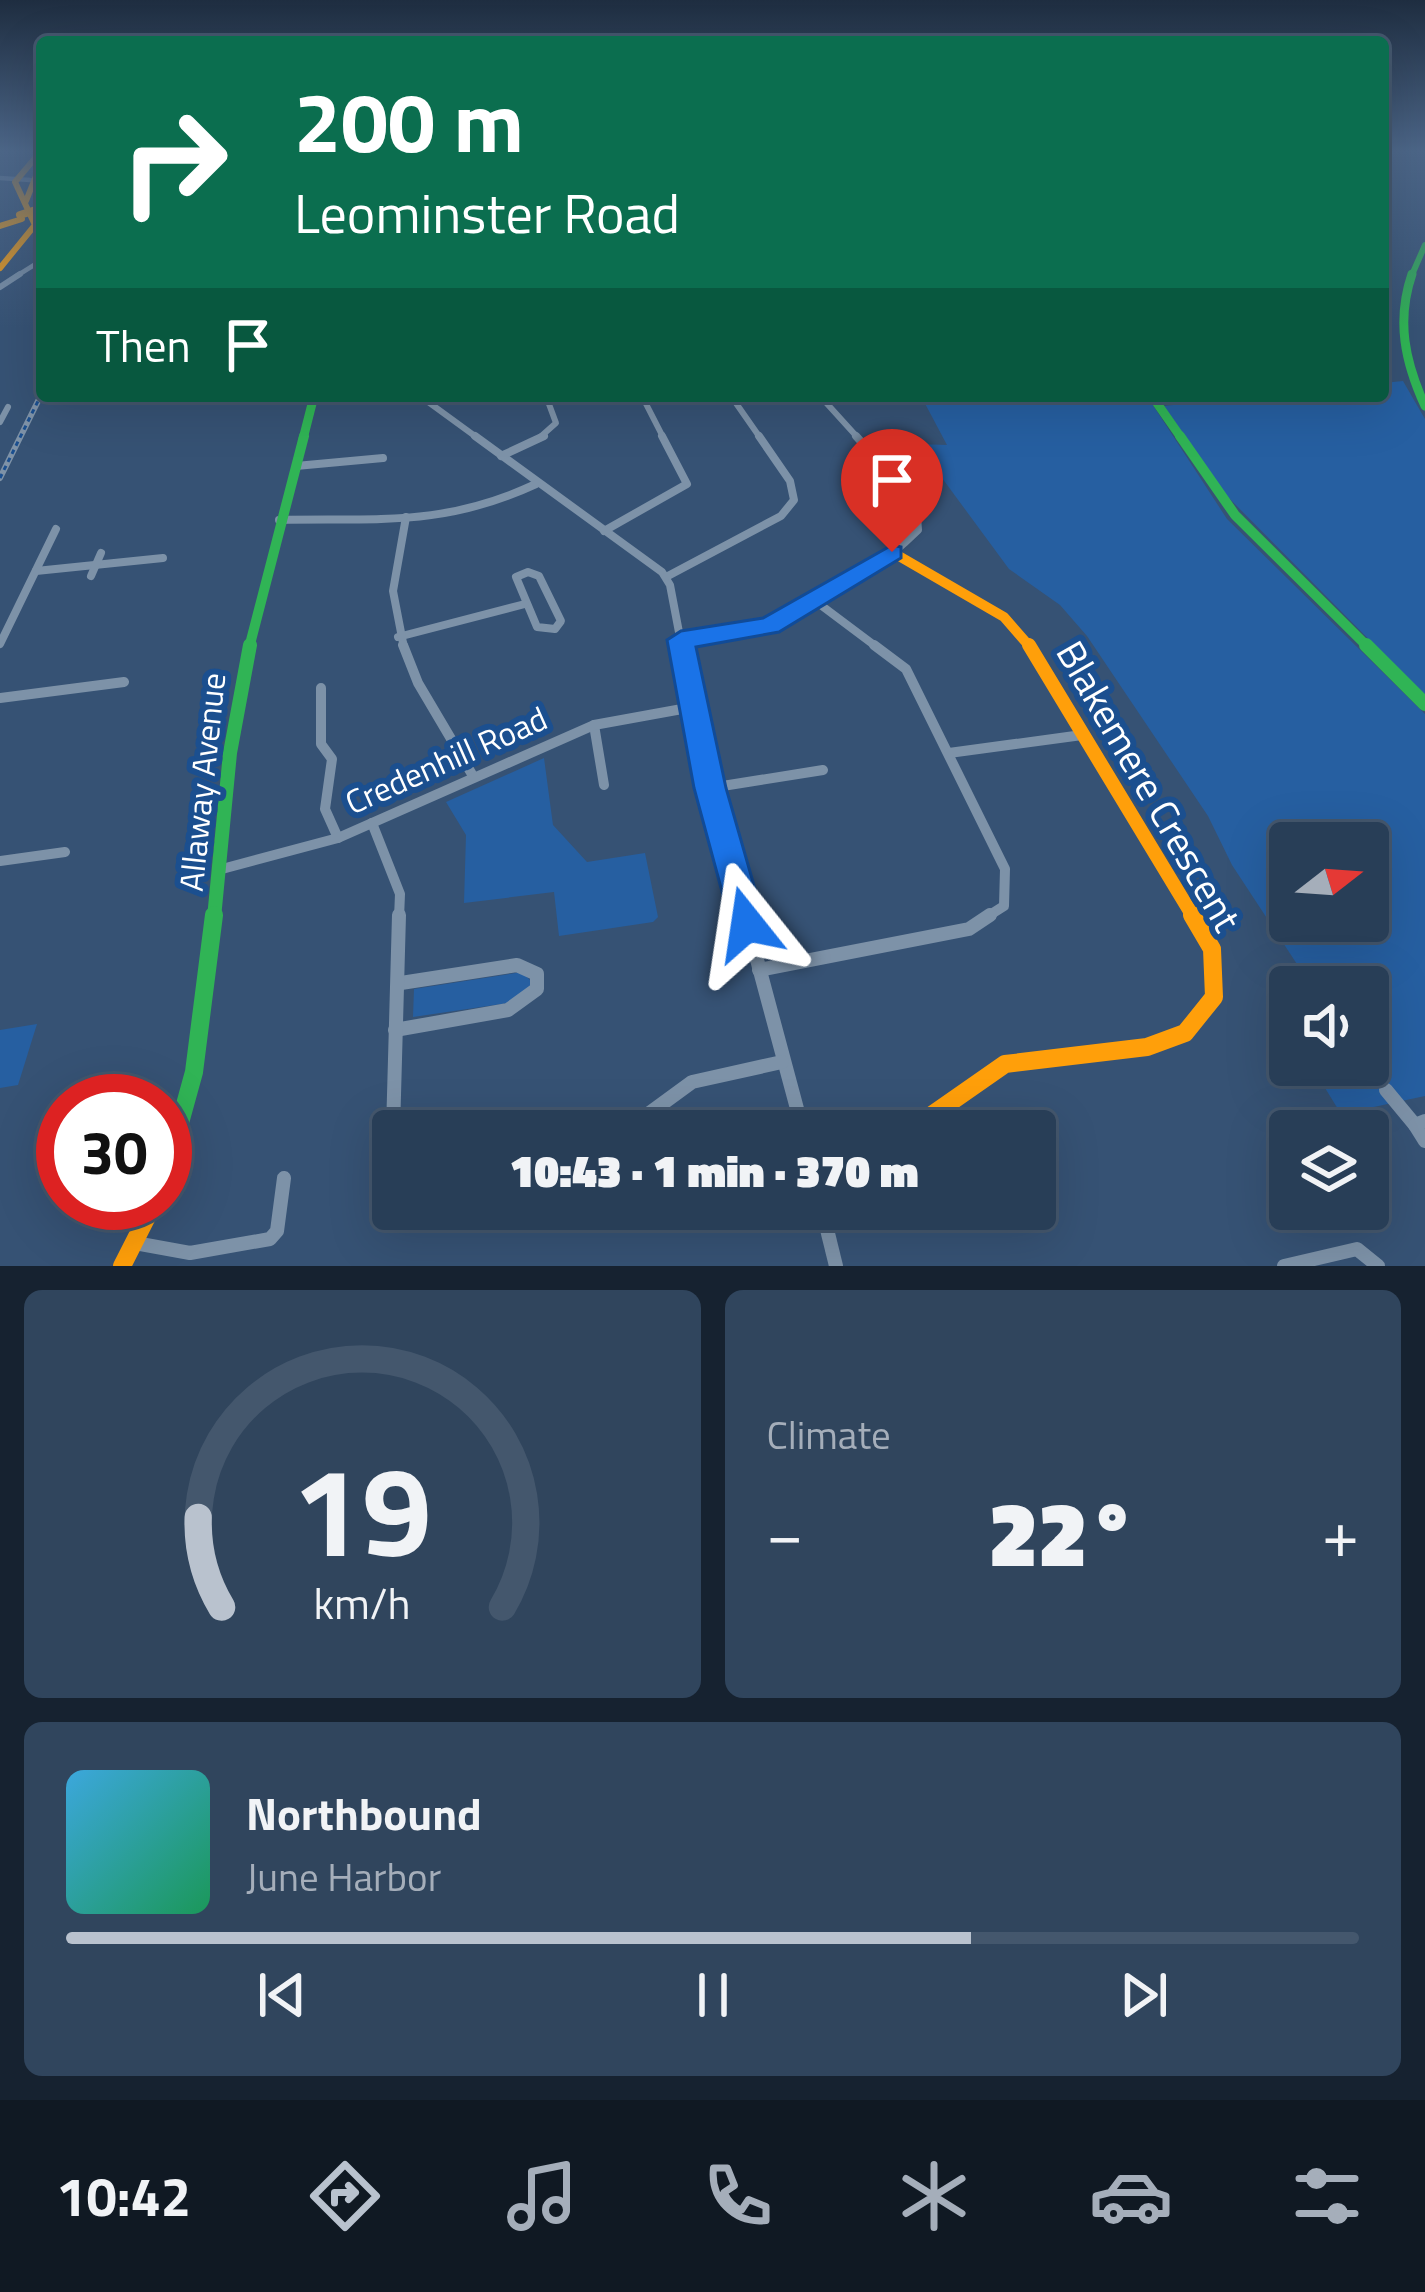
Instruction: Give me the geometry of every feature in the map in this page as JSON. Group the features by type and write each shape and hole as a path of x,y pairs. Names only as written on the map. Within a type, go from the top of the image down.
{"main road":[{"path":"0,223 17,226"},
{"path":"1425,245 1398,300 1396,327 1408,374 1425,406"},
{"name":"Allaway Avenue","path":"192,1101 208,1034 239,690 312,402"},
{"path":"1156,402 1245,525 1425,704"},
{"name":"Blakemere Crescent","path":"892,552 1014,626 1212,949 1214,997 1185,1033 1147,1048 1005,1064 939,1110"},
{"path":"122,1266 141,1230"}],"street":[{"path":"0,287 36,264"},
{"path":"428,402 666,578 710,788 796,1110"},
{"path":"501,456 551,433 556,423 547,402"},
{"path":"604,531 687,484 645,402"},
{"path":"666,578 781,516 794,500 790,481 735,402"},
{"path":"681,640 751,632 814,600 892,552 918,530 919,510 825,402"},
{"path":"0,422 8,407"},
{"path":"296,466 383,458"},
{"path":"279,520 468,513 536,484"},
{"path":"406,517 390,572 398,638 409,669 472,776"},
{"path":"0,644 56,529"},
{"path":"91,576 101,554"},
{"path":"36,571 163,558"},
{"path":"535,573 560,626 537,627 526,604 515,578 535,573"},
{"path":"759,970 969,929 1004,906 1005,869 906,669 814,600"},
{"path":"398,638 526,604"},
{"path":"0,698 124,682"},
{"path":"321,688 321,744 332,759 325,809 338,838"},
{"name":"Credenhill Road","path":"222,869 338,838 594,725 693,707"},
{"path":"594,725 604,785"},
{"path":"949,753 1082,735"},
{"path":"710,788 823,770"},
{"path":"372,823 400,894 393,1110"},
{"path":"0,861 65,852"},
{"path":"395,1030 522,1008 538,995 541,984 537,974 517,965 400,983"},
{"path":"654,1110 692,1082 782,1062"},
{"path":"1386,1090 1420,1123 1425,1141"},
{"path":"135,1243 190,1253 270,1239 277,1232 284,1178"},
{"path":"827,1230 836,1266"},
{"path":"1284,1266 1358,1250 1373,1260"}],"shaded area":[{"path":"1403,381 1425,419 1425,696 1222,491 1164,406 1389,402 1389,382"},
{"path":"924,402 1151,402 1227,519 1425,714 1425,1096 1339,1110 1324,1086 1389,1086 1389,966 1298,966 1282,942 1389,942 1389,822 1269,822 1269,921 1232,865 1208,816 1087,636 1060,605 1009,569 917,444 947,445"},
{"path":"544,758 553,825 587,862 645,853 658,917 653,922 559,936 554,892 464,903 466,835 446,802"},
{"path":"522,972 535,985 521,1001 413,1017 414,989"},
{"path":"37,1024 18,1085 0,1088 0,1030"}],"railway":[{"path":"0,478 38,402"}],"traffic: fast":[{"path":"1425,245 1408,286 1402,325 1408,364 1425,406"},
{"path":"192,1081 210,967 237,708 312,402"},
{"path":"1156,402 1235,515 1425,704"}],"traffic: slow":[{"path":"0,268 35,225 28,210"},
{"path":"20,215 35,210"},
{"path":"0,226 22,219"},
{"path":"892,552 1004,617 1024,636 1212,949 1214,997 1185,1033 1147,1047 1005,1064 939,1110"},
{"path":"122,1266 140,1230"}],"route":[{"path":"747,924 710,788 681,640 743,634 770,626 892,552"}]}
